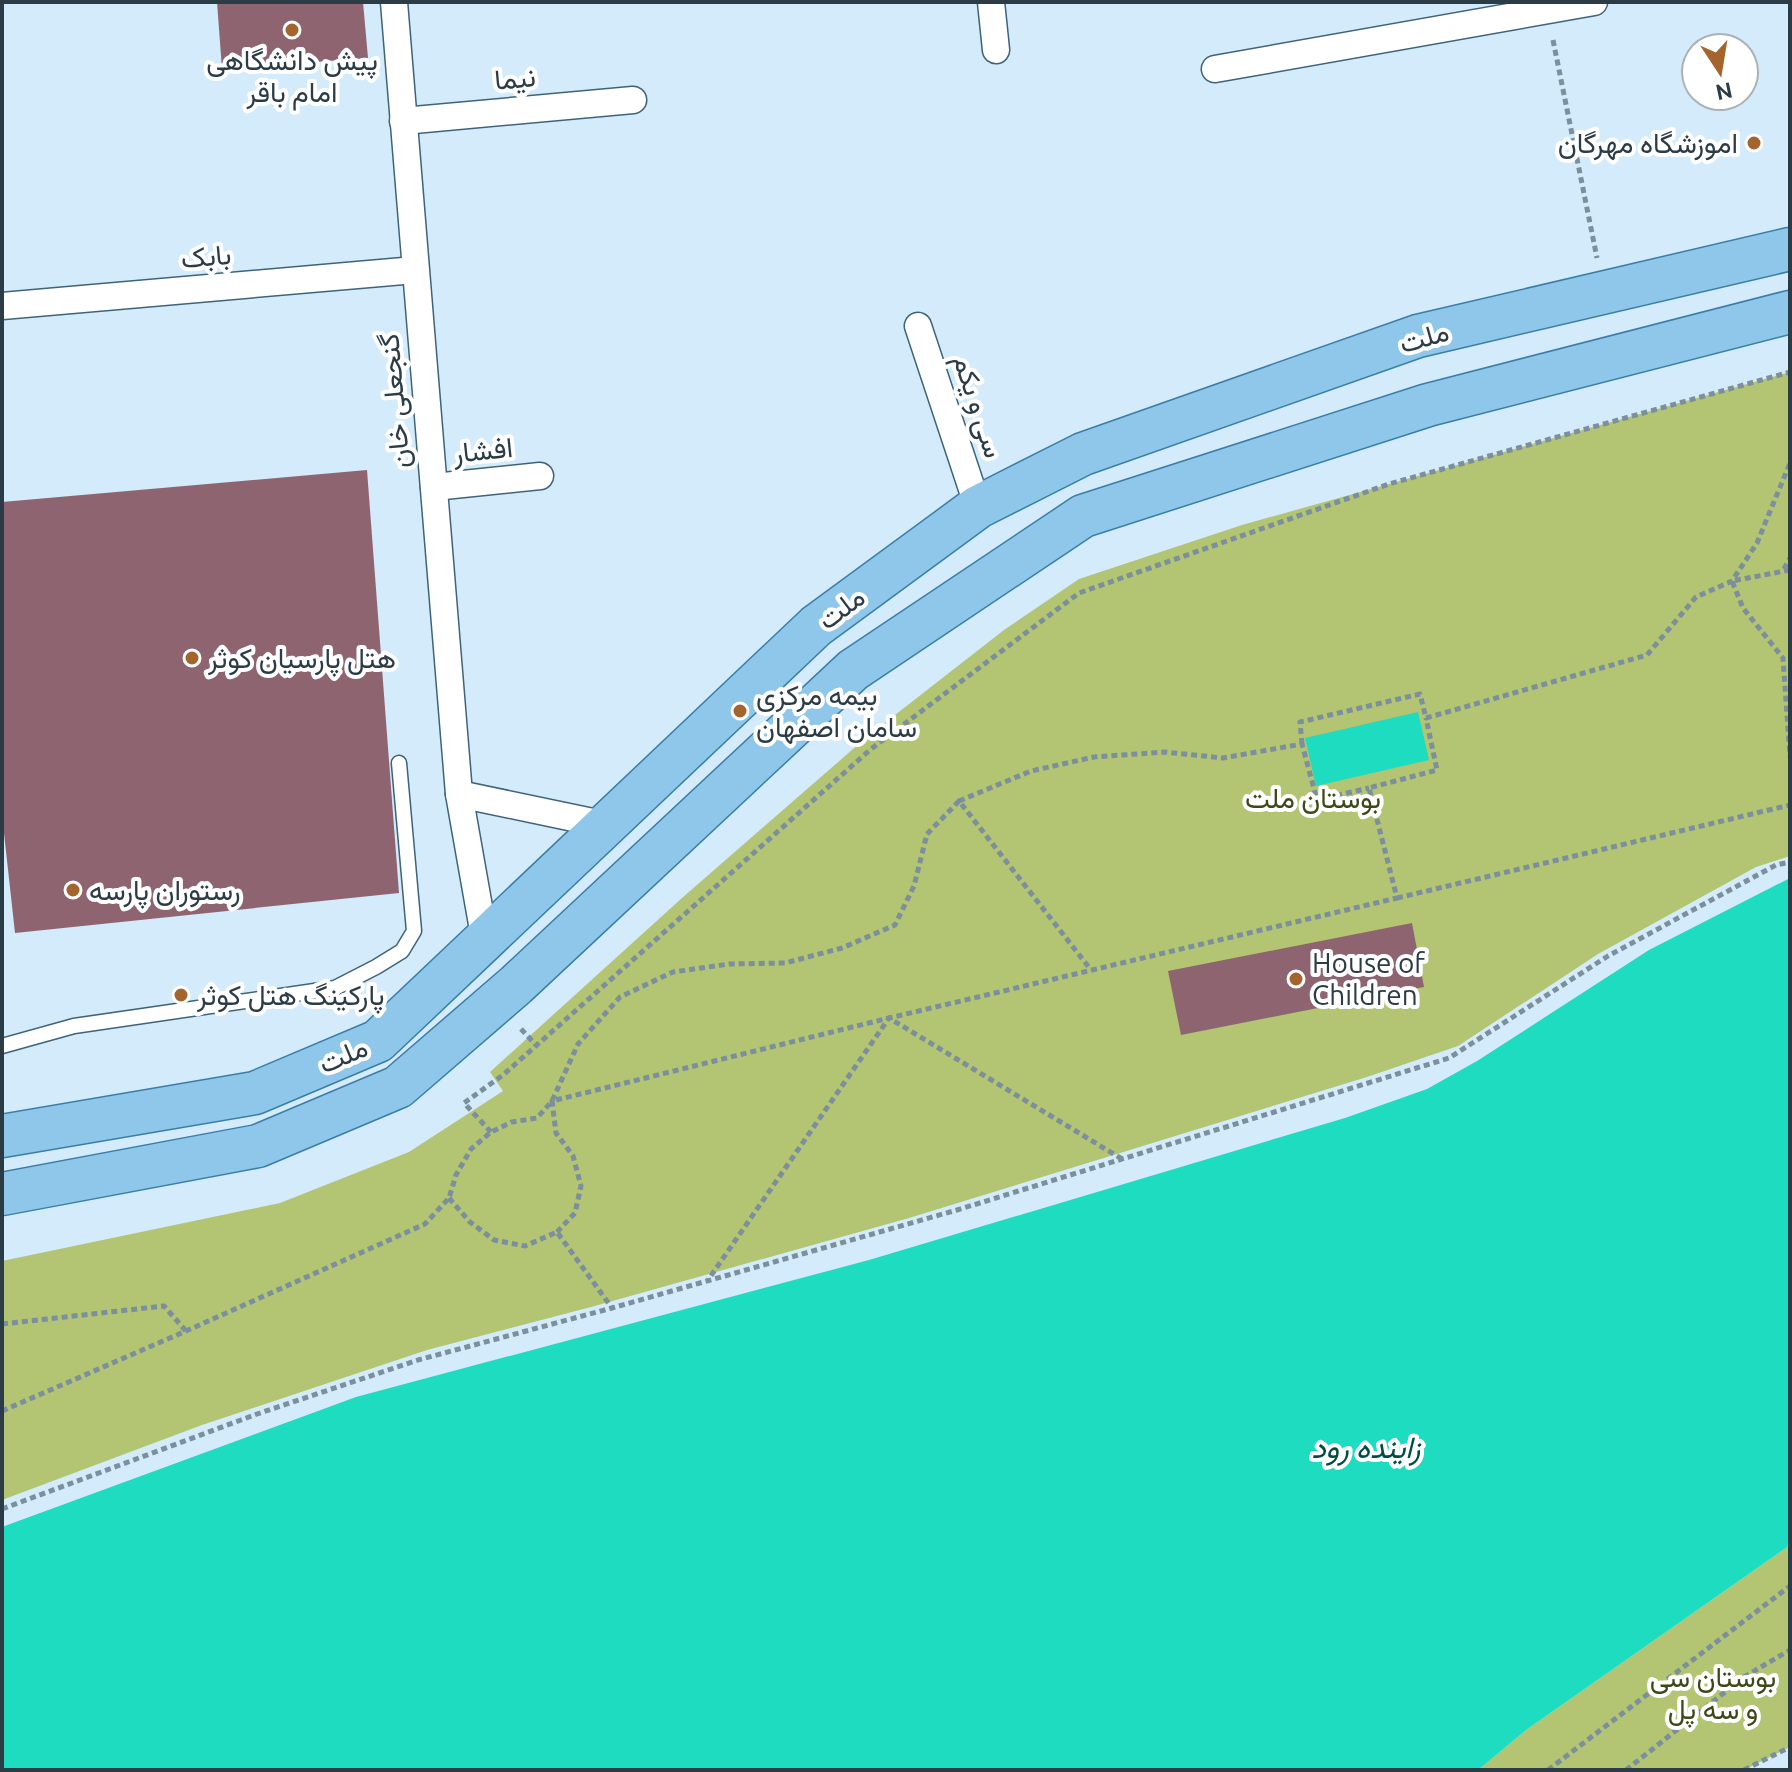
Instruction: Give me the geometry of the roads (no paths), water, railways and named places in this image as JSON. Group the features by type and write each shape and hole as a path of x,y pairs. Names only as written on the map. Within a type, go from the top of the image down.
{"main road":[{"name":"ملت","path":"2,1136 255,1093 378,1041 816,626 978,507 1083,454 1418,336 1790,249"},
{"name":"ملت","path":"2,1194 258,1146 398,1087 516,985 853,670 1083,516 1428,405 1790,312"}],"street":[{"name":"گنجعلی خان","path":"394,2 459,794 485,941"},
{"path":"991,2 996,50"},
{"path":"1215,69 1594,2"},
{"name":"نیما","path":"403,121 633,100"},
{"name":"بابک","path":"2,306 415,270"},
{"name":"سی و یکم","path":"918,326 978,507"},
{"name":"افشار","path":"434,487 540,476"},
{"path":"459,794 607,825"}],"lane":[{"path":"2,1046 74,1026 335,988 402,951 414,931 399,763"}],"water":[{"path":"1418,712 1429,760 1316,786 1305,738"},
{"name":"زاینده رود","path":"1790,878 1790,1545 1526,1730 1478,1770 2,1770 2,1527 356,1397 869,1260 1345,1118 1427,1089 1477,1061 1649,950"}],"place":[{"name":"پیش دانشگاهی امام باقر","path":"292,30"},
{"name":"اموزشگاه مهرگان","path":"1754,143"},
{"name":"هتل پارسیان کوثر","path":"192,658"},
{"name":"بیمه مرکزی سامان اصفهان","path":"740,711"},
{"name":"رستوران پارسه","path":"73,890"},
{"name":"House of Children","path":"1296,979"},
{"name":"پارکینگ هتل کوثر","path":"181,995"}],"park label":[{"name":"بوستان ملت","path":"1313,798"},
{"name":"بوستان سی و سه پل","path":"1713,1693"}]}
